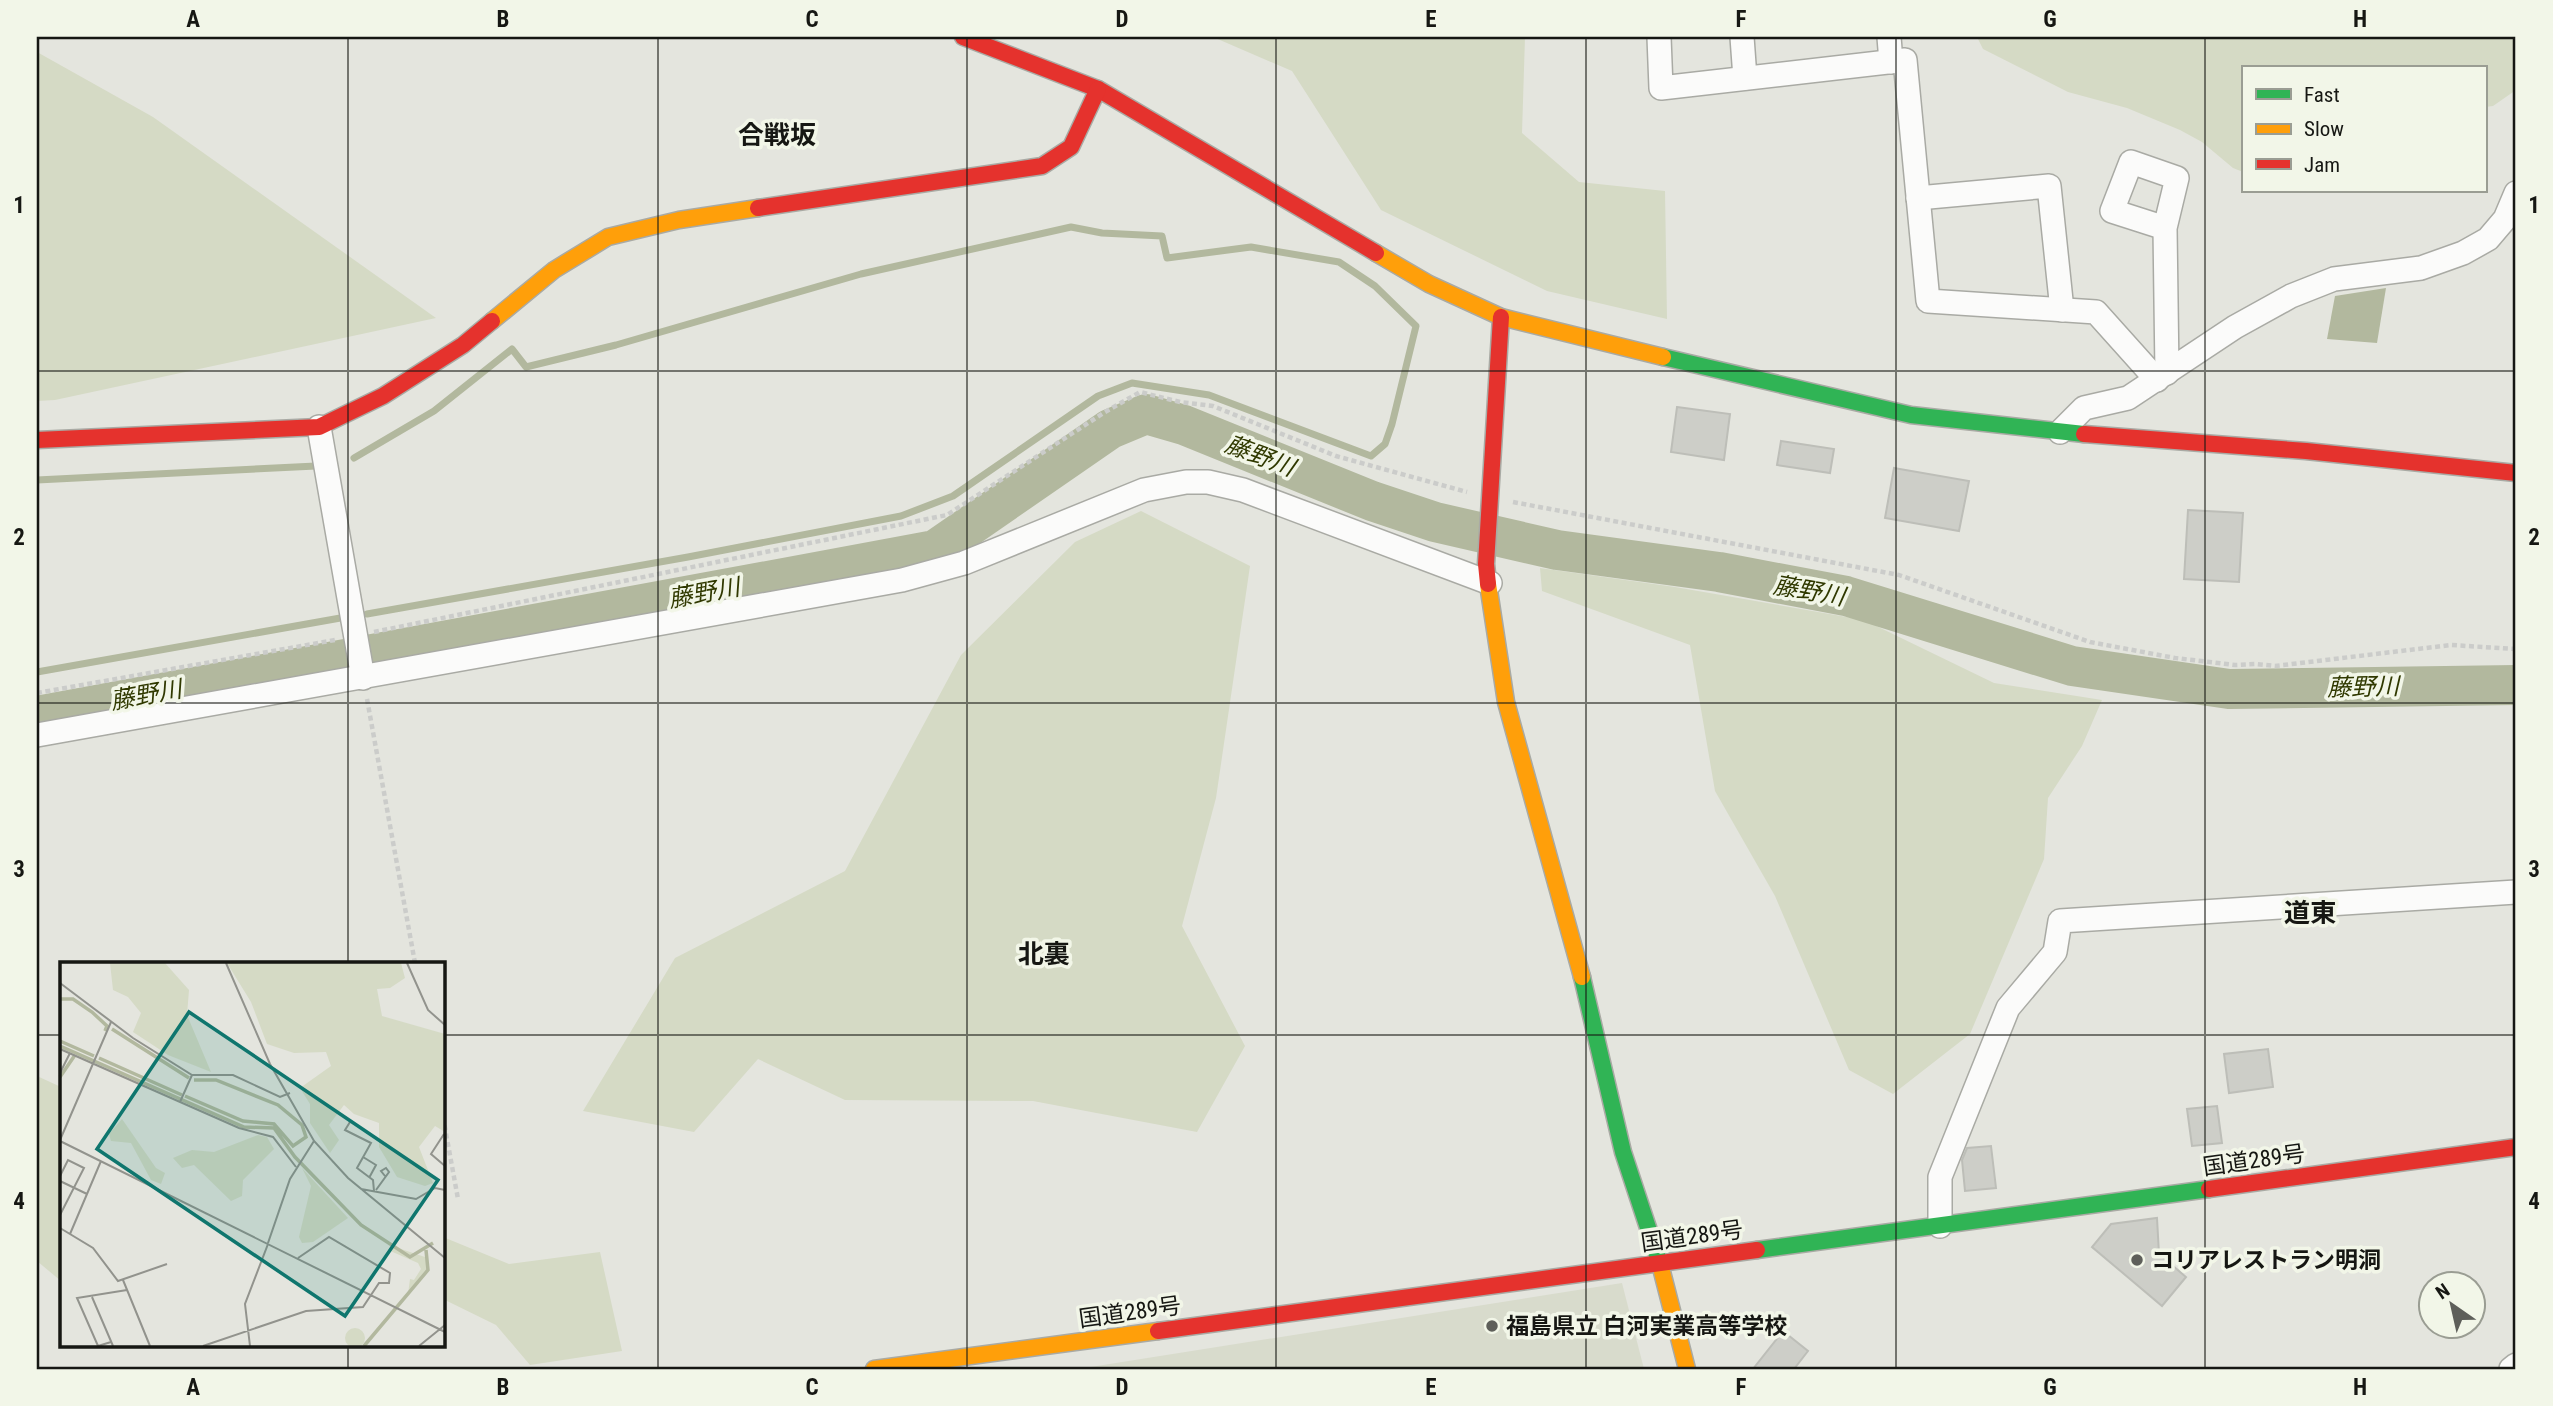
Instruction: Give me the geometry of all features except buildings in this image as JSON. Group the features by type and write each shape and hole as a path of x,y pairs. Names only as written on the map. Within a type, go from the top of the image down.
{"main road":[{"path":"963,37 1098,89 1429,284 1501,317 1758,381 1911,415 2060,432 2306,452 2516,473"},
{"path":"37,440 319,427 383,396 463,345 554,270 608,237 679,220 1042,166 1071,148 1098,89"},
{"path":"1501,317 1489,509 1488,574 1492,619 1506,702 1584,985 1623,1152 1660,1264 1687,1369"},
{"name":"国道289号","path":"874,1369 2516,1147"}],"street":[{"path":"1659,37 1661,88 1905,60 1928,301 2096,312 2162,377"},
{"path":"1742,37 1745,78"},
{"path":"1889,37 1891,62"},
{"path":"1918,198 2049,186 2062,310"},
{"path":"2060,432 2084,408 2128,398 2235,327 2291,296 2334,279 2421,268 2463,253 2488,239 2504,219 2516,193"},
{"path":"2162,377 2165,228"},
{"path":"319,427 363,678"},
{"path":"37,735 902,580 964,562 1144,490 1186,482 1208,482 1243,491 1488,574"},
{"path":"1940,1226 1940,1177 2008,1008 2055,952 2060,921 2516,892"},
{"path":"2511,1369 2516,1365"}],"path":[{"path":"37,693 356,636"},
{"path":"363,678 415,962"},
{"path":"444,1122 458,1199"}],"shaded area":[{"path":"1213,37 1525,37 1522,133 1579,182 1665,191 1667,319 1547,291 1381,210 1292,71"},
{"path":"1977,37 2516,37 2516,90 2493,106 2486,107 2486,66 2242,66 2242,172 2233,168 2202,142 2180,130 2127,108 2068,92 1983,49"},
{"path":"37,52 153,117 436,318 55,400 37,401"},
{"path":"2386,288 2377,343 2327,339 2335,296"},
{"path":"1141,511 1250,566 1216,798 1182,926 1245,1046 1197,1132 1033,1101 845,1100 758,1059 694,1132 583,1111 675,958 845,871 961,655 1075,542"},
{"path":"1540,568 1675,587 1864,620 1994,683 2102,700 2082,746 2048,798 2044,859 1970,1034 1893,1094 1849,1070 1775,896 1715,791 1690,645 1542,591"},
{"path":"37,1076 60,1087 60,1280 37,1261"},
{"path":"444,1237 509,1264 600,1252 622,1351 530,1365 496,1325 444,1299"},
{"name":"福島県立 白河実業高等学校","path":"1622,1283 1644,1369 1078,1369"}],"waterway":[{"path":"354,458 434,411 512,349 526,367 616,345 861,274 1071,227 1102,233 1162,236 1167,258 1251,247 1339,262 1375,286 1416,326 1392,424 1385,444 1371,456 1209,395 1132,383 1098,396 953,496 901,516 367,614"},
{"name":"藤野川","path":"37,716 935,550 1110,429 1146,414 1184,425 1372,501 1435,522 1557,550 1719,572 1846,596 2072,666 2229,689 2516,685"},
{"path":"37,480 316,466"},
{"path":"37,672 346,617"}],"traffic: fast":[{"path":"1663,357 1911,415 2084,434"},
{"path":"1582,977 1623,1152 1660,1264"},
{"path":"1757,1250 2209,1189"}],"traffic: slow":[{"path":"492,321 554,270 608,237 679,220 758,208"},
{"path":"1376,253 1429,284 1501,317 1663,357"},
{"path":"1488,584 1506,702 1582,977"},
{"path":"1660,1264 1687,1369"},
{"path":"874,1369 1158,1331"}],"traffic: jam":[{"path":"963,37 1098,89 1376,253"},
{"path":"758,208 1042,166 1071,147 1098,89"},
{"path":"1488,584 1486,564 1501,317"},
{"path":"37,440 319,427 383,396 463,345 492,321"},
{"path":"2084,434 2306,451 2516,473"},
{"path":"2209,1189 2516,1147"},
{"path":"1158,1331 1757,1250"}],"place":[{"name":"コリアレストラン明洞","path":"2137,1260"},
{"name":"福島県立 白河実業高等学校","path":"1492,1326"}],"district":[{"name":"合戦坂","path":"777,135"},
{"name":"道東","path":"2310,913"},
{"name":"北裏","path":"1044,954"}]}
